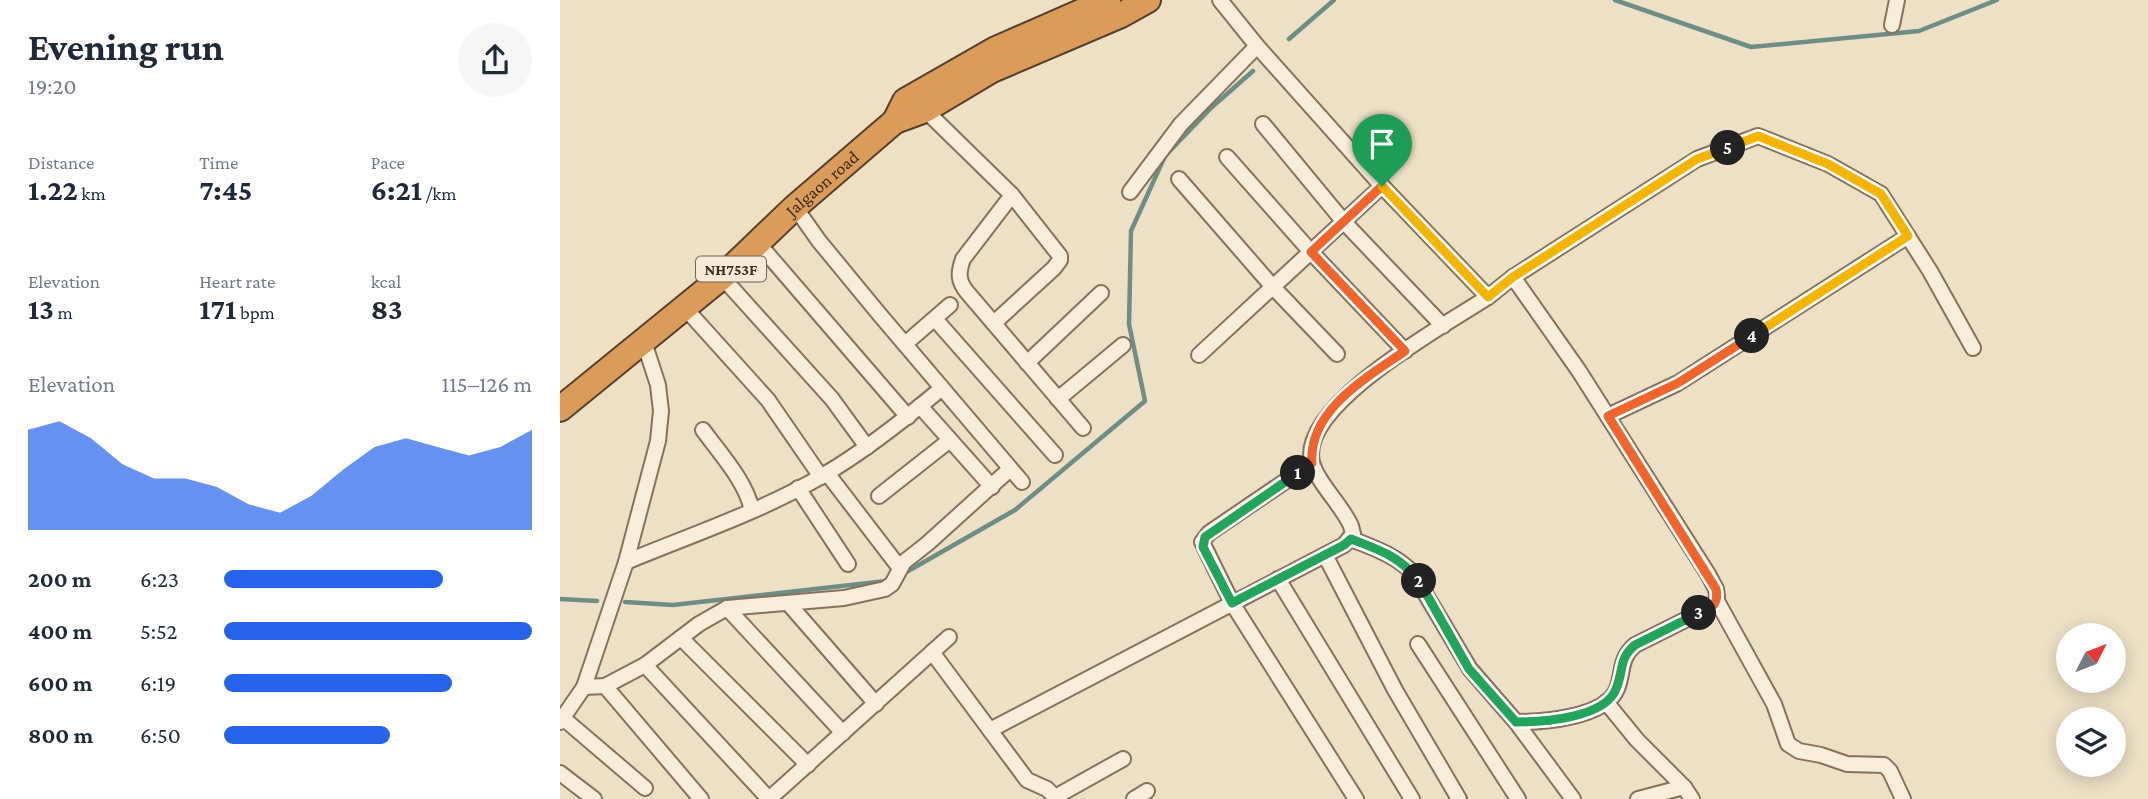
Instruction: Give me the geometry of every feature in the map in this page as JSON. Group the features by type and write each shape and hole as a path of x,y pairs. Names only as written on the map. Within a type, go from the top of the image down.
{"highway":[{"name":"NH753F","path":"895,121 925,110 1110,4 1148,0"},
{"name":"Jalgaon road","path":"560,409 722,277 795,207 895,121 905,101 996,49 1110,4"}],"street":[{"path":"1220,0 1257,46 1382,186 1488,297"},
{"path":"1892,25 1897,0"},
{"path":"1129,192 1181,124 1257,46"},
{"path":"925,110 1012,195 1059,252 1060,260 994,323"},
{"path":"1263,124 1344,222 1443,326"},
{"path":"990,730 1351,539 1353,534 1349,520 1312,463 1315,439 1331,411 1352,389 1405,351 1488,297 1513,277 1697,159 1758,136 1828,164 1881,194 1930,271 1973,348"},
{"path":"1227,157 1311,252 1405,351"},
{"path":"1179,179 1273,287 1337,354"},
{"path":"1199,355 1382,186"},
{"path":"1012,195 963,259 958,270 963,286 1083,428"},
{"path":"795,207 819,241 1022,482"},
{"path":"1608,416 1678,383 1908,236"},
{"path":"758,243 908,417"},
{"path":"722,277 832,399 867,447"},
{"path":"1513,277 1608,416 1708,574 1716,589 1717,601 1774,704 1788,744 1798,751 1847,764 1884,765 1890,771 1903,799"},
{"path":"1027,363 1101,293"},
{"path":"905,344 950,305"},
{"path":"685,308 768,400 824,475 899,567"},
{"path":"935,319 1055,455"},
{"path":"645,342 658,385 660,427 626,562 584,687 562,720 645,788"},
{"path":"1058,399 1123,345"},
{"path":"626,562 752,510 824,475 908,417 942,388"},
{"path":"920,406 992,487"},
{"path":"703,430 741,483 752,510"},
{"path":"879,496 950,440"},
{"path":"1312,463 1205,537 1203,547 1232,603 1356,799"},
{"path":"584,687 605,686 645,665 727,608 844,598 876,592 892,584 899,567 1010,469"},
{"path":"798,488 848,564"},
{"path":"1351,539 1402,561 1413,573 1469,669 1516,722 1573,799"},
{"path":"1325,555 1395,690 1459,799"},
{"path":"1278,579 1412,799"},
{"path":"1516,722 1541,722 1598,708 1617,688 1623,658 1628,651 1714,606 1717,601"},
{"path":"789,603 876,704"},
{"path":"727,608 843,733"},
{"path":"645,665 769,799 949,637"},
{"path":"681,638 808,765"},
{"path":"1418,644 1518,799"},
{"path":"932,652 1027,780 1047,789 1056,798 1123,759"},
{"path":"605,686 701,799"},
{"path":"1606,702 1637,740 1688,793"},
{"path":"560,773 594,799"},
{"path":"1134,799 1147,791"},
{"path":"1639,799 1688,793"}],"waterway":[{"path":"1289,39 1334,0"},
{"path":"1615,0 1751,47 1919,31 1997,0"},
{"path":"903,574 1015,510 1145,401 1129,324 1131,231 1165,156 1211,108 1253,71"},
{"path":"625,602 673,605 886,581"},
{"path":"560,599 597,601"}],"route":[{"path":"1758,136 1828,164 1881,194 1908,236 1678,383 1608,416 1708,574 1716,589 1717,601 1714,606 1628,651 1623,658 1614,694 1598,708 1541,722 1516,722 1469,669 1413,573 1402,561 1389,554 1351,539 1232,603 1203,547 1202,542 1209,533 1312,463 1315,439 1331,411 1352,389 1405,351 1311,252 1382,186 1488,297 1513,277 1697,159 1758,136"}]}
